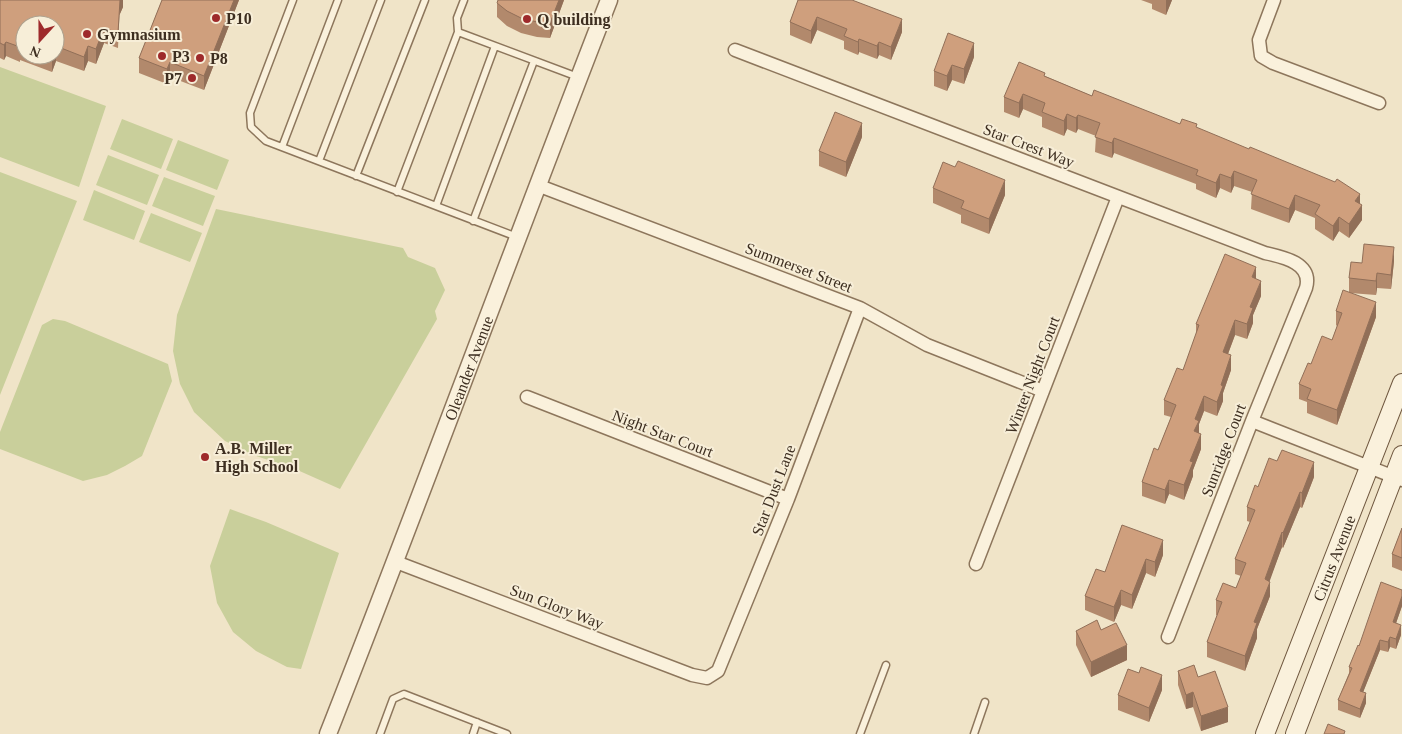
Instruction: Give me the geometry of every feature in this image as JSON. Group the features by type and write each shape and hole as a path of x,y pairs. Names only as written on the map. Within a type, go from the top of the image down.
{"main road":[{"name":"Citrus Avenue","path":"1265,734 1402,383"},
{"name":"Citrus Avenue","path":"1294,734 1398,478 1402,454"}],"street":[{"name":"Oleander Avenue","path":"328,734 396,562 609,0"},
{"path":"1274,0 1259,40 1261,56 1273,63 1379,103"},
{"name":"Star Crest Way","path":"735,50 1265,253 1286,258 1304,269 1307,274"},
{"name":"Summerset Street","path":"537,186 860,308 927,345 1043,391"},
{"name":"Winter Night Court","path":"976,564 1118,197"},
{"name":"Sunridge Court","path":"1168,637 1295,311 1306,288 1307,274"},
{"name":"Star Dust Lane","path":"707,678 718,671 788,499 860,308"},
{"name":"Night Star Court","path":"527,397 788,499"},
{"path":"1252,422 1398,478"},
{"name":"Sun Glory Way","path":"396,562 692,675 707,678"}],"lane":[{"path":"293,0 250,113 251,127 266,141 518,237"},
{"path":"282,147 338,0"},
{"path":"319,162 382,0"},
{"path":"356,176 425,0"},
{"path":"398,192 458,32 457,18 464,0"},
{"path":"458,32 579,78"},
{"path":"436,206 496,46"},
{"path":"473,221 534,61"},
{"path":"860,734 886,666"},
{"path":"380,734 393,699 404,694 507,734"},
{"path":"974,734 986,702"},
{"path":"473,734 477,722"}],"green space":[{"path":"0,67 106,106 79,187 0,157"},
{"path":"122,119 173,139 161,169 110,149"},
{"path":"178,140 229,160 217,190 166,170"},
{"path":"108,155 159,175 147,205 96,185"},
{"path":"0,172 77,201 0,395"},
{"path":"164,177 215,196 203,226 152,206"},
{"path":"94,190 145,211 134,240 83,220"},
{"path":"216,209 403,248 408,257 435,268 445,290 435,311 437,319 340,489 295,469 253,455 225,441 194,412 180,384 173,351 177,315"},
{"path":"151,213 202,233 190,262 139,242"},
{"path":"53,319 65,321 168,364 172,381 142,456 107,475 83,481 0,449 0,432 42,325"},
{"path":"230,509 339,553 301,669 287,667 256,651 233,632 217,603 210,566"}],"building":[{"path":"0,0 120,0 118,33 104,28 96,49 88,46 84,57 65,50 65,15 15,15 15,45 6,42 4,45 0,43"},
{"path":"162,0 234,0 204,76 170,62 167,69 139,58"},
{"path":"498,0 559,0 550,23 521,18 507,11 497,3"},
{"path":"798,0 852,0 902,19 891,47 879,42 877,46 859,39 858,42 844,36 847,29 817,17 811,31 790,22"},
{"path":"948,33 974,43 964,69 952,65 947,76 934,71"},
{"path":"1019,62 1045,73 1044,76 1092,96 1094,90 1180,124 1182,119 1197,124 1196,127 1249,149 1250,147 1335,182 1337,179 1360,194 1355,201 1362,205 1349,224 1339,217 1333,226 1315,214 1320,205 1295,195 1289,209 1251,194 1257,180 1234,171 1231,178 1220,174 1216,183 1196,175 1198,170 1114,138 1112,143 1095,137 1100,123 1078,115 1076,118 1067,114 1064,121 1042,112 1045,103 1023,94 1019,103 1004,97"},
{"path":"835,112 862,123 846,162 819,151"},
{"path":"958,161 1005,180 989,219 961,208 964,201 933,188 943,162 955,167"},
{"path":"1364,244 1394,247 1391,275 1377,273 1376,281 1349,278 1351,262 1362,263"},
{"path":"1225,254 1256,267 1252,277 1261,281 1250,307 1253,308 1247,324 1235,320 1223,352 1231,355 1217,402 1204,396 1195,419 1199,421 1194,431 1201,434 1190,461 1193,462 1184,485 1169,480 1165,490 1142,482 1154,448 1158,450 1176,405 1164,400 1177,368 1183,370 1199,325 1196,324"},
{"path":"1343,290 1376,302 1337,410 1307,399 1311,389 1299,384 1308,363 1311,364 1322,336 1332,340 1342,313 1336,311"},
{"path":"1282,450 1314,462 1302,493 1300,492 1282,532 1265,579 1270,582 1254,622 1257,623 1245,656 1207,642 1222,602 1216,600 1223,583 1236,588 1246,563 1235,559 1255,510 1247,507 1255,485 1258,487 1269,458 1277,461"},
{"path":"1122,525 1163,540 1155,562 1146,559 1132,595 1121,590 1114,607 1085,596 1096,569 1105,572"},
{"path":"1402,528 1402,558 1392,554"},
{"path":"1381,582 1402,590 1402,596 1393,622 1401,625 1396,639 1390,637 1388,642 1380,640 1360,691 1366,693 1360,709 1338,700 1352,668 1349,667 1359,646"},
{"path":"1097,620 1101,630 1116,623 1127,645 1091,662 1076,631"},
{"path":"1194,665 1198,677 1215,671 1228,707 1201,716 1193,692 1186,695 1178,671"},
{"path":"1141,667 1162,675 1149,708 1118,695 1128,669 1139,673"},
{"path":"1328,724 1345,731 1344,734 1324,734"}],"place":[{"name":"P10","path":"216,18"},
{"name":"Q building","path":"527,19"},
{"name":"Gymnasium","path":"87,34"},
{"name":"P3","path":"162,56"},
{"name":"P8","path":"200,58"},
{"name":"P7","path":"192,78"},
{"name":"A.B. Miller High School","path":"205,457"}]}
